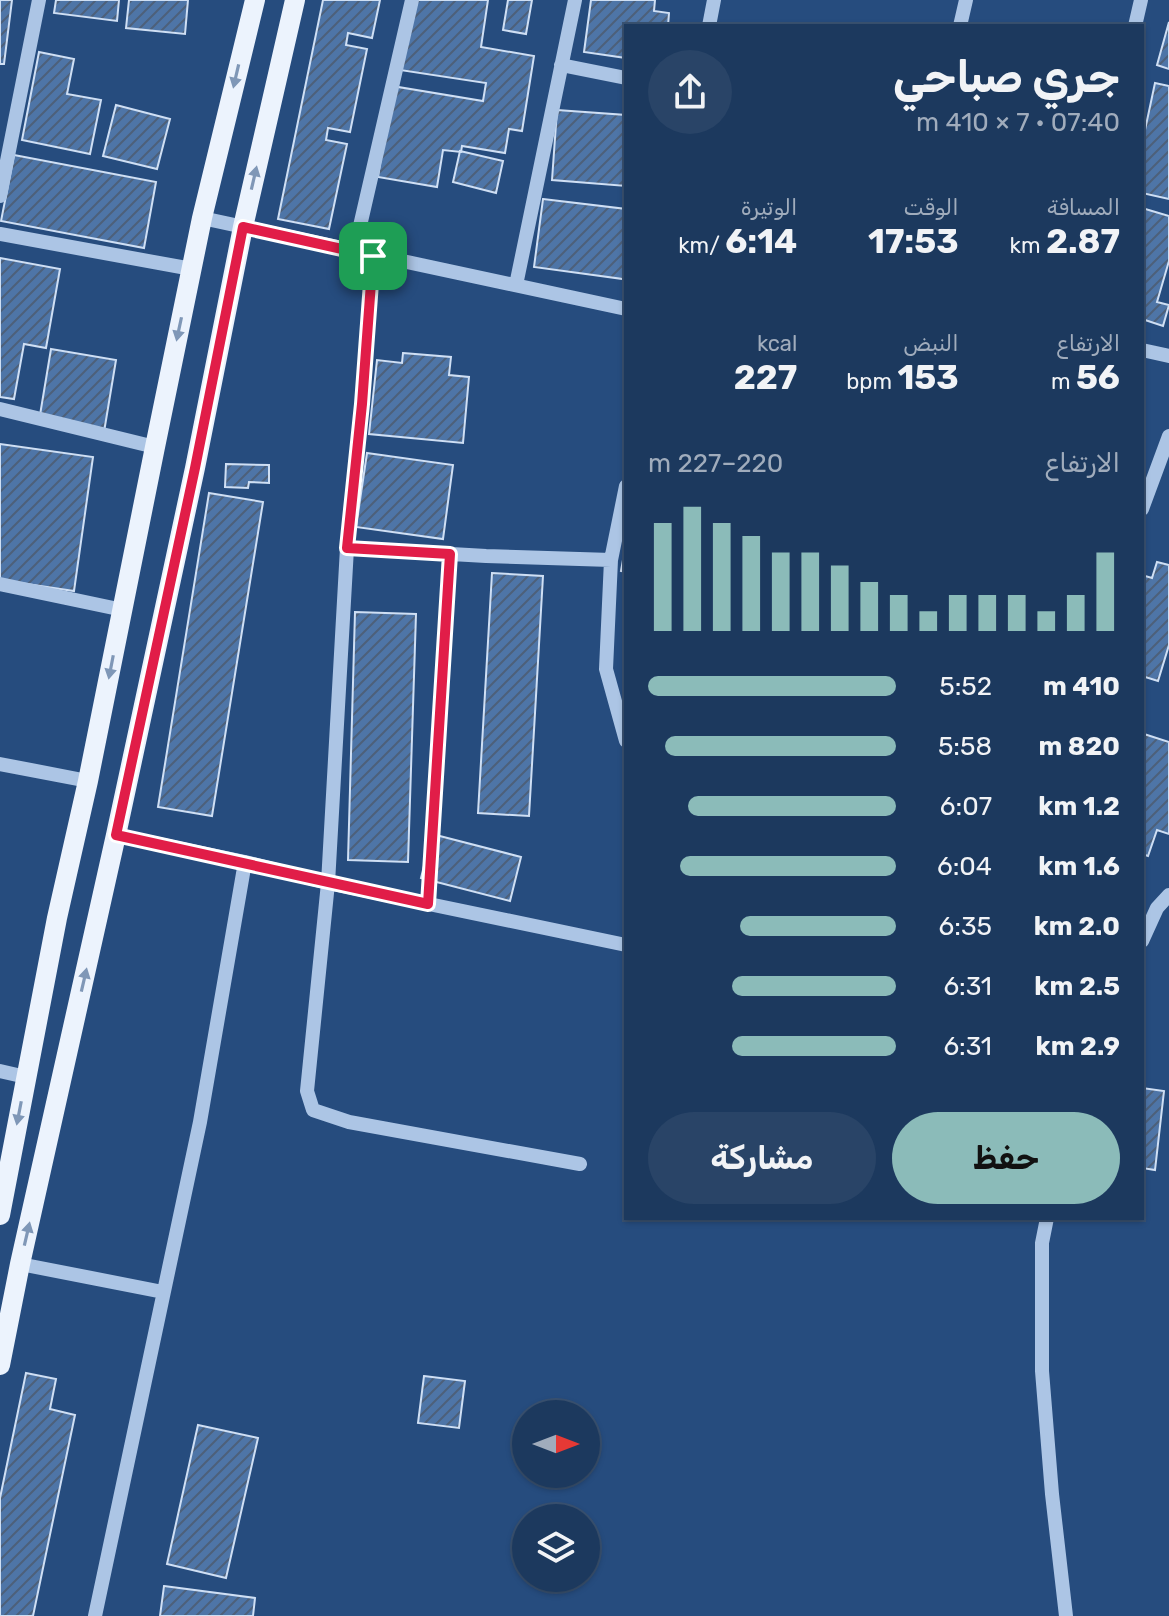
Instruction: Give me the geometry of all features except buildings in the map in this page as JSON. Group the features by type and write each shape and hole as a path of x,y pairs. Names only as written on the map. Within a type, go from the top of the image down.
{"main road":[{"path":"0,1215 57,918 88,781 202,218 255,0"},
{"path":"0,1365 195,468 243,227 295,0"}],"street":[{"path":"0,196 39,0"},
{"path":"354,252 412,0"},
{"path":"516,285 575,0"},
{"path":"709,24 714,0"},
{"path":"960,24 966,0"},
{"path":"1135,24 1141,0"},
{"path":"561,65 624,78"},
{"path":"202,218 624,309"},
{"path":"0,234 192,269"},
{"path":"373,256 347,548 328,883 307,1091 313,1110 349,1122 580,1164"},
{"path":"1144,350 1169,356"},
{"path":"0,409 155,447"},
{"path":"1144,504 1169,436"},
{"path":"624,496 611,560 606,669 624,734"},
{"path":"347,548 611,560"},
{"path":"428,904 450,554"},
{"path":"0,584 123,610"},
{"path":"0,764 88,781"},
{"path":"116,835 624,945"},
{"path":"95,1616 200,1122 245,862"},
{"path":"1144,931 1149,906 1169,895"},
{"path":"0,1071 26,1077"},
{"path":"1047,1220 1042,1243 1042,1371 1066,1616"},
{"path":"20,1264 163,1292"}],"route":[{"path":"243,227 373,256 347,548 450,554 428,904 116,835 243,227"}]}
